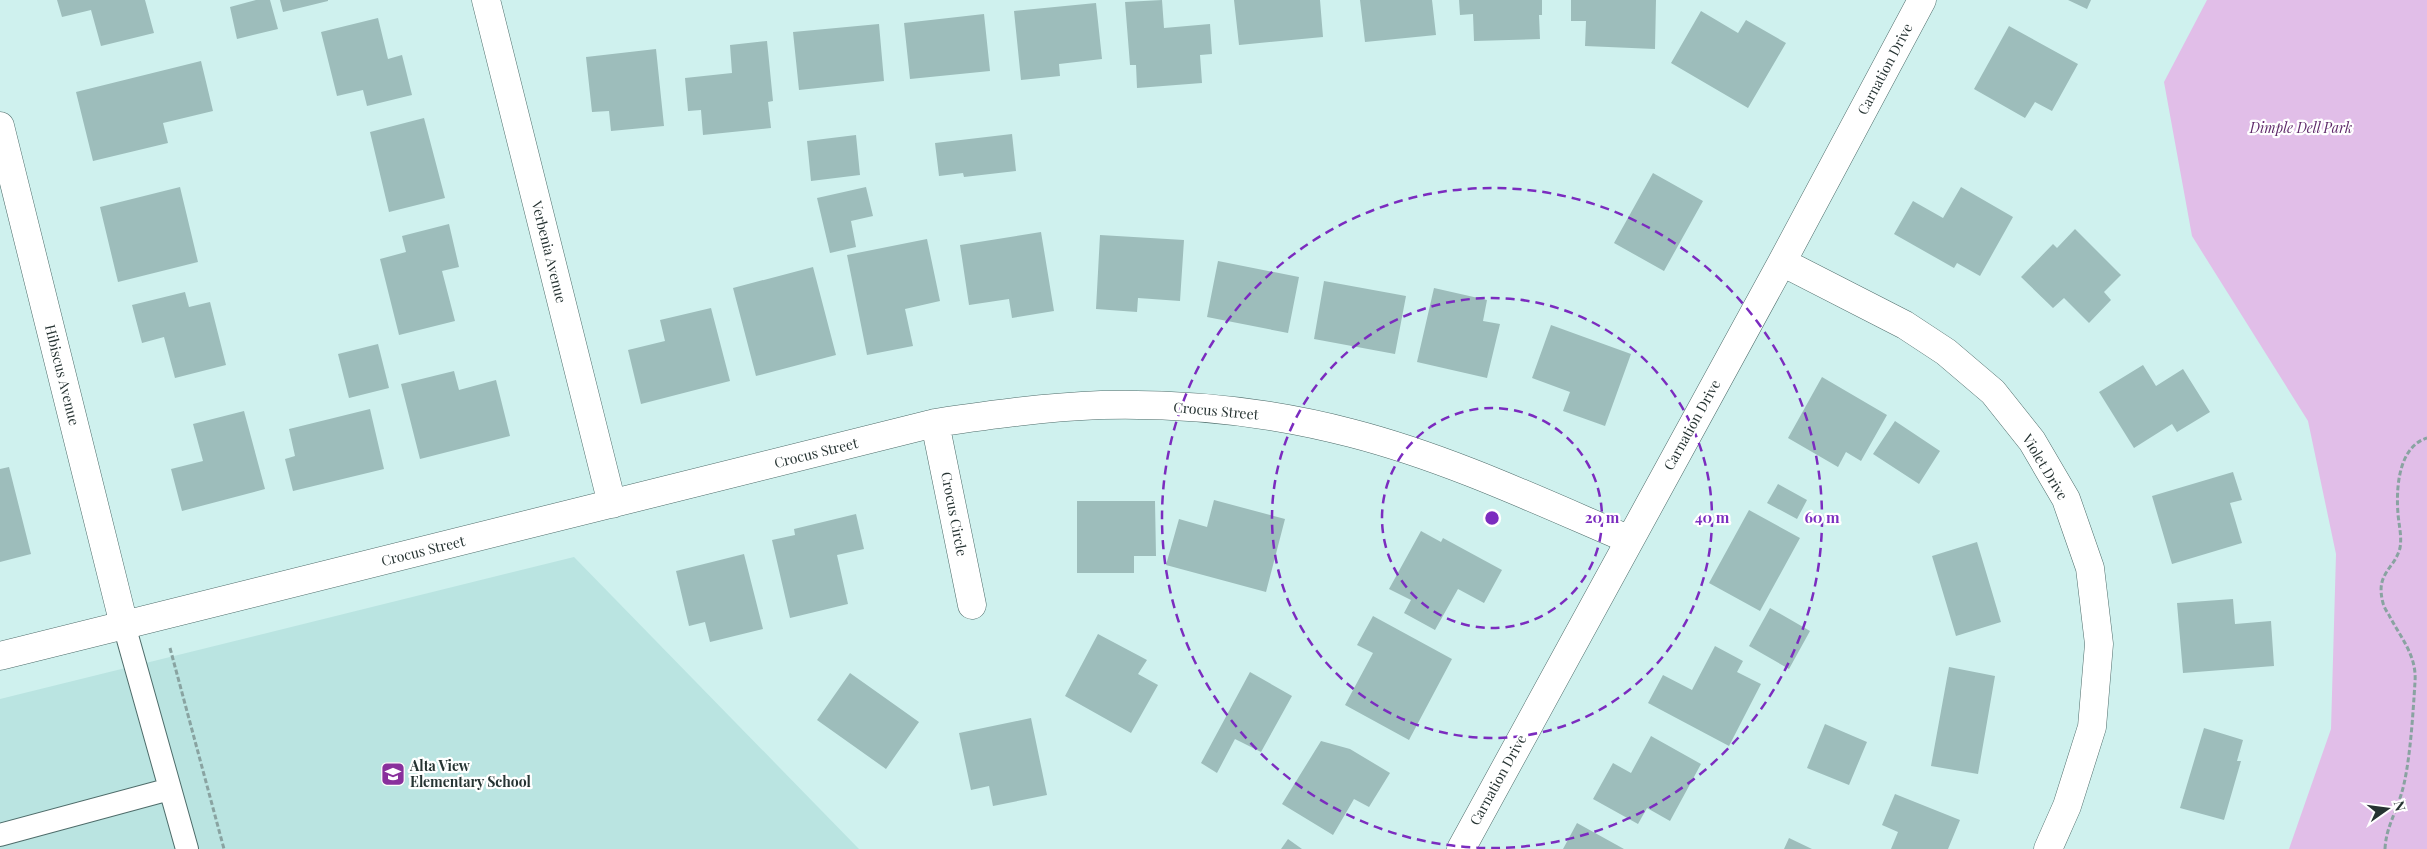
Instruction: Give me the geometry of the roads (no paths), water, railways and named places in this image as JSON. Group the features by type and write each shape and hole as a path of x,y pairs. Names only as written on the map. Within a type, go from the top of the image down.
{"street":[{"name":"Verbenia Avenue","path":"486,0 612,504"},
{"name":"Carnation Drive","path":"1461,849 1782,262 1922,0"},
{"name":"Hibiscus Avenue","path":"0,126 124,625"},
{"name":"Violet Drive","path":"1782,262 1905,325 1946,352 1993,392 2032,440 2066,499 2090,568 2099,644 2092,727 2067,806 2048,849"},
{"name":"Crocus Street","path":"0,656 936,423 1013,412 1101,405 1191,408 1273,416 1351,433 1454,465 1630,540"},
{"name":"Crocus Circle","path":"936,423 972,605"}],"lane":[{"path":"124,625 187,849"},
{"path":"0,835 170,789"}],"place":[{"name":"Alta View Elementary School","path":"393,774"}],"park label":[{"name":"Dimple Dell Park","path":"2301,128"}]}
